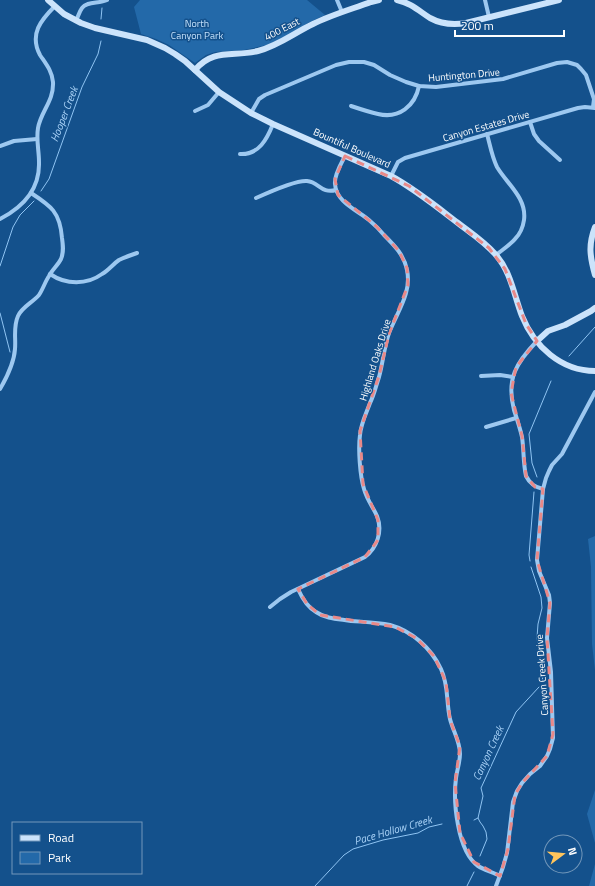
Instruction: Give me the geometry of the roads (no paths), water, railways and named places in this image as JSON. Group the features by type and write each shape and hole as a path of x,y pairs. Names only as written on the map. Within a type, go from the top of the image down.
{"main road":[{"name":"Bountiful Boulevard","path":"48,0 64,14 88,26 153,42 175,54 219,92 251,113 391,176 420,194 481,241 496,255 512,282 521,314 537,341 550,354 565,364 581,369 595,371"},
{"name":"400 East","path":"195,70 202,62 210,57 218,55 245,54 267,48 279,43 314,23 379,0"},
{"path":"397,0 411,5 436,20 444,23 461,24 559,0"},
{"path":"595,227 590,253 595,275"},
{"path":"537,341 548,331 565,325 595,308"}],"street":[{"path":"76,21 82,8 86,5 107,0"},
{"path":"337,0 342,12"},
{"path":"485,0 489,17"},
{"path":"0,219 17,209 25,201 31,194 36,182 39,169 37,139 40,121 52,97 53,84 49,69 38,51 36,37 40,23 54,6"},
{"name":"Huntington Drive","path":"251,113 259,99 265,95 336,65 345,62 359,61 379,68 398,79 419,86 442,86 511,78 557,63 567,62 577,65 586,75 594,99 594,107"},
{"path":"351,106 378,114 397,114 411,105 416,98 419,86"},
{"path":"195,111 208,105 219,92"},
{"name":"Canyon Estates Drive","path":"391,176 396,165 403,159 581,107 594,107"},
{"path":"530,122 534,134 539,141 560,160"},
{"path":"240,154 249,154 261,146 273,124"},
{"path":"487,134 495,163 519,197 523,204 524,212 523,224 519,234 496,255"},
{"path":"0,146 14,141 37,139"},
{"path":"256,198 295,182 305,180 314,183 327,191 336,190 335,179 345,156"},
{"name":"Highland Oaks Drive","path":"270,607 280,599 298,589 364,557 372,550 378,540 378,520 368,500 363,484 359,437 362,421 372,399 379,376 388,334 407,292 408,274 404,258 399,251 370,221 341,199 336,190"},
{"path":"0,389 14,358 15,327 18,317 23,309 40,293 50,274 59,262 62,253 63,243 61,226 57,215 50,206 31,194"},
{"path":"50,274 57,279 69,282 78,283 87,281 102,274 121,259 137,254"},
{"path":"537,341 526,352 516,367 513,377 512,399 516,418 521,431 526,476 535,487 543,489"},
{"path":"481,376 500,375 513,377"},
{"name":"Canyon Creek Drive","path":"496,886 507,853 513,802 517,791 524,780 540,766 545,759 553,738 551,672 547,638 550,603 549,595 538,568 537,560 543,489 550,468 562,454 595,392"},
{"path":"486,427 516,418"},
{"path":"298,589 306,604 320,615 332,618 384,624 395,627 416,638 428,648 434,656 440,666 446,682 449,712 460,746 460,758 455,783 456,814 460,833 465,847 474,862 500,876"}],"waterway":[{"name":"Hooper Creek","path":"101,19 102,8"},
{"name":"Hooper Creek","path":"41,191 49,179 82,87 98,54 101,41"},
{"name":"Hooper Creek","path":"0,266 13,227 20,215 34,201"},
{"name":"Hooper Creek","path":"0,313 10,352"},
{"name":"Canyon Creek","path":"569,356 595,327"},
{"name":"Canyon Creek","path":"537,477 532,463 529,434 551,381"},
{"name":"Canyon Creek","path":"530,561 529,555 534,492"},
{"name":"Canyon Creek","path":"531,567 541,597 542,608 538,624 537,638 541,664"},
{"name":"Canyon Creek","path":"542,681 543,671"},
{"name":"Canyon Creek","path":"480,856 487,839 486,832 478,818 483,796 481,788 516,712 539,687"},
{"name":"Pace Hollow Creek","path":"474,820 478,818"},
{"name":"Pace Hollow Creek","path":"315,886 344,855 353,849 383,840 418,833 429,827 442,824"},
{"name":"Canyon Creek","path":"467,886 474,872"}],"park label":[{"name":"North Canyon Park","path":"197,28"}]}
